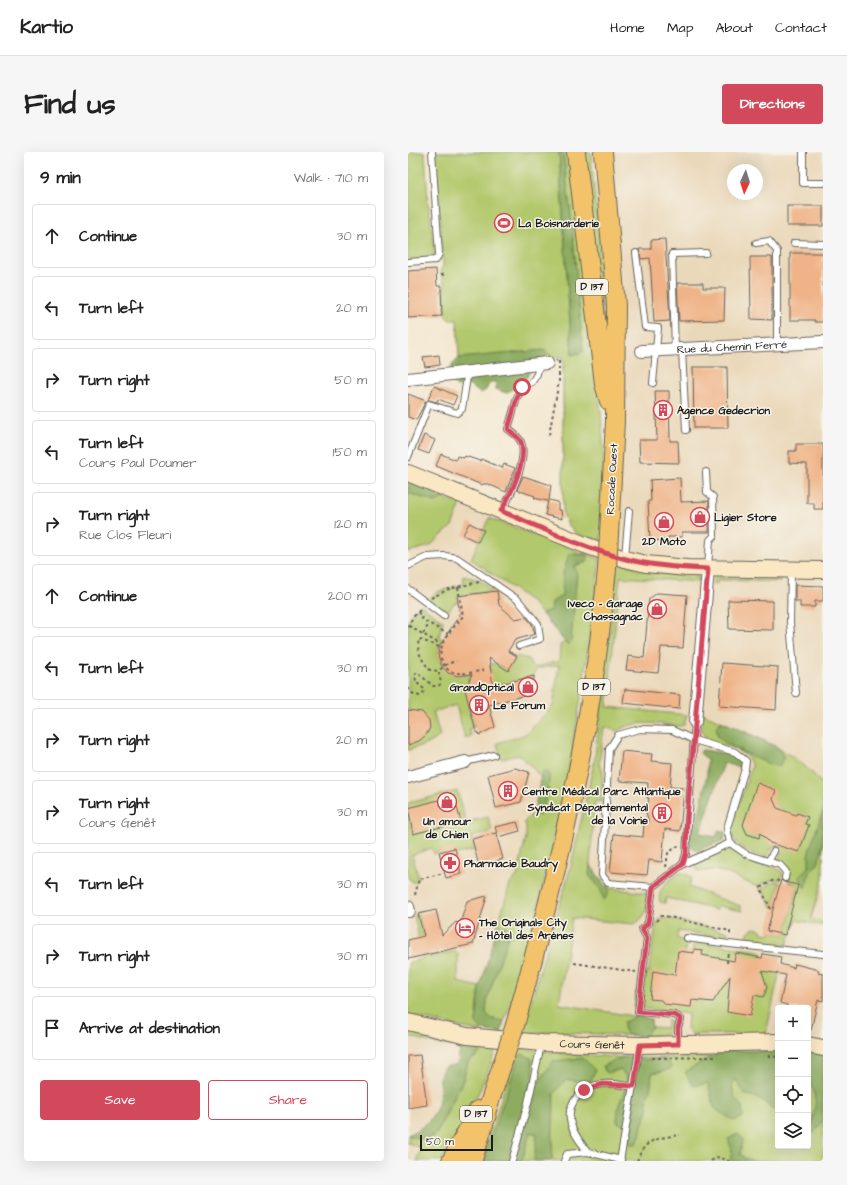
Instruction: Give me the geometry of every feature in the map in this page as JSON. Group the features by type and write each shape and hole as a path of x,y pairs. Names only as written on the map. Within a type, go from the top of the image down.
{"highway":[{"path":"471,1161 485,1116"}],"main road":[{"name":"D 137","path":"576,152 604,384 615,420"},
{"name":"Rocade Ouest","path":"503,1061 547,914 573,803 589,719 597,664 607,569 615,420 616,305 603,152"},
{"name":"D 137","path":"463,1161 485,1116 503,1061"},
{"name":"D 137","path":"451,1161 503,1061"}],"street":[{"name":"Rue du Chemin Ferré","path":"642,351 823,342"},
{"path":"408,379 543,363"},
{"path":"408,473 585,545 625,559 666,566 708,569 823,570"},
{"path":"695,722 708,569"},
{"path":"408,777 465,762"},
{"name":"Cours Genêt","path":"408,1022 466,1036 643,1052 678,1044 775,1042"},
{"path":"811,1046 823,1048"}],"lane":[{"path":"408,262 436,260 439,254 432,152"},
{"path":"803,152 803,183 823,183"},
{"path":"756,243 769,241 777,251 777,345"},
{"path":"794,243 823,244"},
{"path":"686,430 678,350 672,254 706,252"},
{"path":"636,253 645,326 658,328 653,383"},
{"path":"501,511 517,479 523,449 521,440 508,429 517,398 522,387 532,382 543,363"},
{"path":"408,457 429,404 457,413 462,409 468,371"},
{"path":"706,472 707,492 713,497 714,536 710,540 708,569"},
{"path":"625,559 629,511"},
{"path":"408,566 427,557 445,556 457,558 518,600 538,624 540,639 519,646"},
{"path":"791,570 790,622 796,693"},
{"path":"408,589 444,616"},
{"path":"683,864 686,854 695,722"},
{"path":"653,887 608,883 602,875 609,749 618,735 640,729 672,730 694,740 735,752 746,761 745,769 727,828 730,843 746,854 769,860 780,865 786,872 783,880"},
{"path":"465,762 494,755"},
{"path":"678,1044 678,1027 681,1019 675,1015 638,1012 644,973 647,938 642,929 648,923 653,887 669,873 683,864 730,843"},
{"path":"769,860 774,851"},
{"path":"687,938 823,954"},
{"path":"512,1161 528,1103 542,1043"},
{"path":"564,1161 568,1154 588,1152 620,1160 634,1086 643,1052"},
{"path":"588,1152 576,1136 570,1120 572,1103 584,1090 603,1084 634,1086"}],"path":[{"path":"441,275 447,274"},
{"path":"543,363 559,360 559,382 549,435"},
{"path":"440,644 408,627 418,612 426,603 439,593 458,587 490,581"},
{"path":"458,587 463,616 442,646 440,653 444,666 448,671 459,674 486,670"},
{"path":"418,612 423,620 428,624 435,625 448,634"},
{"path":"423,634 428,624"},
{"path":"439,648 419,639 417,648 423,662 430,670 440,671"},
{"path":"408,688 412,693 419,696 425,690 416,682 415,675 417,672 433,686 438,686 441,684 440,671 444,666 456,661"},
{"path":"669,873 666,868 668,853 680,844"},
{"path":"415,895 419,879 444,873"},
{"path":"771,909 760,888 774,880 783,880"},
{"path":"655,922 661,916 665,916 730,931 727,963"},
{"path":"574,963 644,973"},
{"path":"643,1052 667,1059 719,1057"},
{"path":"763,1056 775,1056"},
{"path":"637,1161 646,1144 658,1138 680,1136"},
{"path":"711,1161 718,1157 729,1161"}],"shaded area":[{"path":"611,152 823,152 823,1058 811,1057 811,1005 775,1005 775,1055 757,1054 665,1058 517,1048 475,1161 408,1161 408,468 613,551"}],"green space":[{"path":"408,152 425,152 428,200 436,260 408,262"},
{"path":"435,152 559,152 572,354 583,352 572,225 563,152 570,152 601,411 604,454 601,541 581,536 572,530 565,520 563,512 563,357 459,358 457,320 449,320 445,315 444,284 440,271 443,266"},
{"path":"559,152 563,152 572,225 583,352 572,355"},
{"path":"582,152 591,152 601,263 604,336"},
{"path":"544,350 554,358 532,360 529,373 524,381 506,393 496,389 496,382 490,382 486,390 480,393 469,385 457,387 451,380 452,365 459,358"},
{"path":"408,480 444,494 444,498 435,502 408,493"},
{"path":"408,486 461,504 452,526 430,546 408,552"},
{"path":"489,518 600,559 580,701 564,795 543,888 515,989 504,1021 492,1019 486,1013 487,1000 506,927 497,928 510,884 517,876 526,837 526,826 524,822 534,812 541,778 519,755 501,759 497,743 524,735 553,706 559,665 536,669 534,676 490,687 467,687 474,727 469,729 471,736 465,738 456,705 433,712 440,736 428,744 408,750 408,622 411,615 421,605 443,621 439,636 443,641 440,645 438,656 443,666 454,674 468,675 491,672 490,664 497,664 508,671 517,656 529,659 532,668 559,661 560,645 565,642 532,602 471,559"},
{"path":"569,554 588,555 587,562 574,566 577,573 571,641 568,645 542,613 551,610 552,602 562,596 563,574"},
{"path":"616,562 664,574 699,577 700,581 620,577 607,707 687,715 684,725 679,726 647,723 624,727 617,731 604,727 599,765 603,771 601,802 595,801 590,864 601,881 609,888 646,893 648,902 644,915 634,924 572,918 559,1004 651,1019 651,1027 666,1028 668,1020 673,1026 667,1034 646,1036 544,1032 521,1035 571,866 595,758 610,631"},
{"path":"463,576 480,580 494,591 457,596 458,602 454,603 449,610 444,610 428,599 437,592 464,584"},
{"path":"716,577 780,579 780,582 719,580 716,584 713,583 713,579"},
{"path":"702,713 751,734 785,752 800,762 823,786 823,879 811,919 823,922 823,926 796,920 787,944 780,946 756,942 756,940 747,937 748,932 754,928 761,930 762,933 771,934 772,932 785,935 798,885 788,882 790,871 786,865 779,861 781,847 774,845 767,857 754,854 739,846 732,836 730,829 752,766 745,755 739,751 707,741 702,730"},
{"path":"721,721 779,748 784,758 779,767 746,754 721,740 718,736 716,727"},
{"path":"702,750 730,754 741,763 742,768 724,763 700,833 716,837 719,830 725,832 724,840 697,851 686,843 691,830 698,821 707,774 707,759 700,753"},
{"path":"542,771 549,773 549,784 547,795 539,816 534,812"},
{"path":"457,791 466,822 488,817 492,831 471,837 475,850 456,854 439,852 434,854 432,848 412,855 419,879 415,883 408,878 408,803"},
{"path":"823,810 823,844 818,864 811,871 805,888 799,876 809,866 809,851"},
{"path":"725,848 780,870 783,873 781,880 773,879 758,887 722,872 699,872 693,863"},
{"path":"590,864 601,881 609,888 608,895 604,900 600,888 589,875"},
{"path":"682,873 692,877 689,887 740,906 742,911 718,906 717,910 666,898 665,903 660,902 659,898 663,886 676,876 676,874"},
{"path":"775,881 780,883 773,908 761,889"},
{"path":"418,914 429,957 456,951 458,955 458,982 480,987 476,1023 483,1030 478,1031 408,1015 408,963 423,958 414,916"},
{"path":"666,918 728,932 727,938 678,931 677,939 686,941 685,954 692,955 693,946 696,942 760,951 763,954 779,974 766,1034 691,1034 687,1029 688,1014 634,1007 636,991 641,992 644,973 648,973 656,924 659,920"},
{"path":"506,927 509,934 487,1000 486,1013 492,1019 504,1021 501,1033 483,1030 476,1023 480,987 497,928"},
{"path":"637,1016 651,1019 651,1027 646,1036 628,1035 624,1031 624,1022"},
{"path":"408,1028 497,1044 480,1089 442,1161 416,1161 421,1148 408,1143 408,1135 421,1139 435,1136 463,1080 468,1062 477,1056 475,1047 440,1045 408,1036"},
{"path":"460,1047 475,1047 481,1052 468,1062 463,1080 435,1136 421,1139 408,1135 422,1127 433,1116 439,1102 440,1078 442,1072 444,1067 458,1064"},
{"path":"517,1048 592,1055 648,1058 775,1055 775,1149 811,1149 811,1057 823,1058 823,1161 481,1161"},
{"path":"723,1050 775,1051 775,1106 773,1109 759,1098 744,1094 736,1079 732,1085 735,1099 742,1106 743,1117 734,1121 714,1108 708,1083 693,1086 685,1072"},
{"path":"811,1052 823,1054 823,1120 813,1134 811,1131 811,1125 815,1099 812,1088"},
{"path":"523,1054 532,1059 535,1088 553,1061 583,1058 595,1070 591,1081 566,1080 554,1093 552,1161 534,1161 537,1134 530,1132 522,1161 483,1161 519,1056"},
{"path":"630,1056 643,1060 662,1059 669,1063 671,1068 652,1073 651,1086 647,1099 648,1111 642,1125 640,1137 636,1144 631,1144 628,1142 631,1128 617,1122 618,1107 628,1081 621,1069 608,1073 605,1071 603,1066 615,1060"},
{"path":"738,1134 743,1139 740,1154 746,1159 756,1161 730,1161 732,1150 728,1139"}],"building":[{"path":"787,206 823,206 823,226 787,226"},
{"path":"665,239 670,321 654,322 650,258 641,259 639,249 651,249 651,240"},
{"path":"790,253 823,253 823,322 815,322 815,320 790,320"},
{"path":"750,257 772,257 772,320 751,319"},
{"path":"436,269 437,286 441,286 442,316 408,318 408,271"},
{"path":"677,283 703,283 703,288 725,288 724,320 679,321"},
{"path":"439,355 440,365 425,367 423,357"},
{"path":"693,367 727,367 728,428 694,428"},
{"path":"434,386 457,396 453,405 438,399 437,402 428,400"},
{"path":"655,391 669,391 670,441 678,441 679,463 640,462 639,440 657,440"},
{"path":"408,394 426,401 416,420 408,417"},
{"path":"424,435 435,440 429,454 418,450"},
{"path":"796,444 823,444 823,509 814,509 814,503 807,503 807,464 789,463 789,451 796,451"},
{"path":"441,454 456,460 457,456 464,458 465,456 480,461 481,459 502,468 504,464 515,468 506,492 488,484 482,485 436,466"},
{"path":"523,476 551,485 549,500 558,502 558,510 561,510 562,519 545,515 548,501 534,498 535,496 517,490"},
{"path":"680,478 681,502 709,501 709,532 682,532 682,537 668,537 668,540 650,541 648,501 651,501 650,480"},
{"path":"469,523 484,530 478,542 463,535"},
{"path":"795,585 823,586 823,601 815,601 815,607 800,607 800,601 795,601"},
{"path":"497,591 499,605 515,619 526,617 532,624 535,634 515,640 508,651 517,656 508,671 489,658 493,686 534,676 533,693 489,705 495,727 479,735 478,732 476,732 465,690 472,674 458,676 448,673 441,665 438,655 439,647 460,614 457,596"},
{"path":"657,593 687,595 683,648 661,647 658,673 626,670 628,656 644,658 649,599"},
{"path":"728,600 773,601 773,630 729,629"},
{"path":"722,663 778,667 776,710 719,706"},
{"path":"625,689 680,695 679,709 623,703"},
{"path":"408,710 422,712 429,720 430,728 426,735 419,741 408,745"},
{"name":"Syndicat Départemental de la Voirie","path":"622,751 652,754 651,761 672,763 670,787 684,788 680,831 665,829 662,862 649,860 647,875 610,872 614,834 643,837 644,823 649,823 646,812 649,798 647,798 648,783 619,781"},
{"name":"Centre Médical Parc Atlantique","path":"515,768 529,772 521,802 496,808 488,775"},
{"path":"757,783 776,790 773,799 777,808 796,815 797,813 808,817 805,824 809,825 799,852 770,843 760,833 759,838 747,834 743,825"},
{"path":"454,796 461,822 413,834 408,808"},
{"path":"517,822 520,831 498,837 495,827"},
{"path":"496,833 503,859 479,866 472,839"},
{"name":"Pharmacie Baudry","path":"455,848 461,874 446,878 439,852"},
{"path":"781,880 798,885 785,935 767,931"},
{"name":"The Originals City - Hôtel des Arènes","path":"487,896 473,944 408,959 408,940 424,936 418,914 436,910 442,935 456,922 460,924 467,901"},
{"path":"694,949 703,950 702,955 734,961 736,953 762,958 763,954 781,957 780,964 794,968 795,964 819,970 818,973 823,974 823,1001 818,1000 811,1030 811,1005 787,1005 780,1003 786,975 762,971 767,987 763,997 754,995 750,1016 727,1012 730,976 713,1002 692,1000 691,1007 664,1004 661,1000 650,999 653,971 675,975 678,951 694,953"},
{"path":"420,1055 427,1105 408,1108 408,1056"}],"place":[{"name":"La Boisnarderie","path":"504,223"},
{"name":"Agence Gedecrion","path":"663,410"},
{"name":"Ligier Store","path":"700,517"},
{"name":"2D Moto","path":"664,522"},
{"name":"Iveco - Garage Chassagnac","path":"657,609"},
{"name":"GrandOptical","path":"528,687"},
{"name":"Le Forum","path":"479,705"},
{"name":"Centre Médical Parc Atlantique","path":"508,791"},
{"name":"Un amour de Chien","path":"447,802"},
{"name":"Syndicat Départemental de la Voirie","path":"662,813"},
{"name":"Pharmacie Baudry","path":"450,863"},
{"name":"The Originals City - Hôtel des Arènes","path":"465,928"}],"route":[{"path":"522,387 517,398 508,429 521,440 523,449 517,479 501,511 585,545 625,559 646,564 708,569 687,819 686,854 683,864 669,873 653,887 648,923 642,929 646,933 647,938 644,973 638,1012 675,1015 681,1019 678,1027 678,1044 640,1045 634,1086 603,1084 584,1090"}]}
